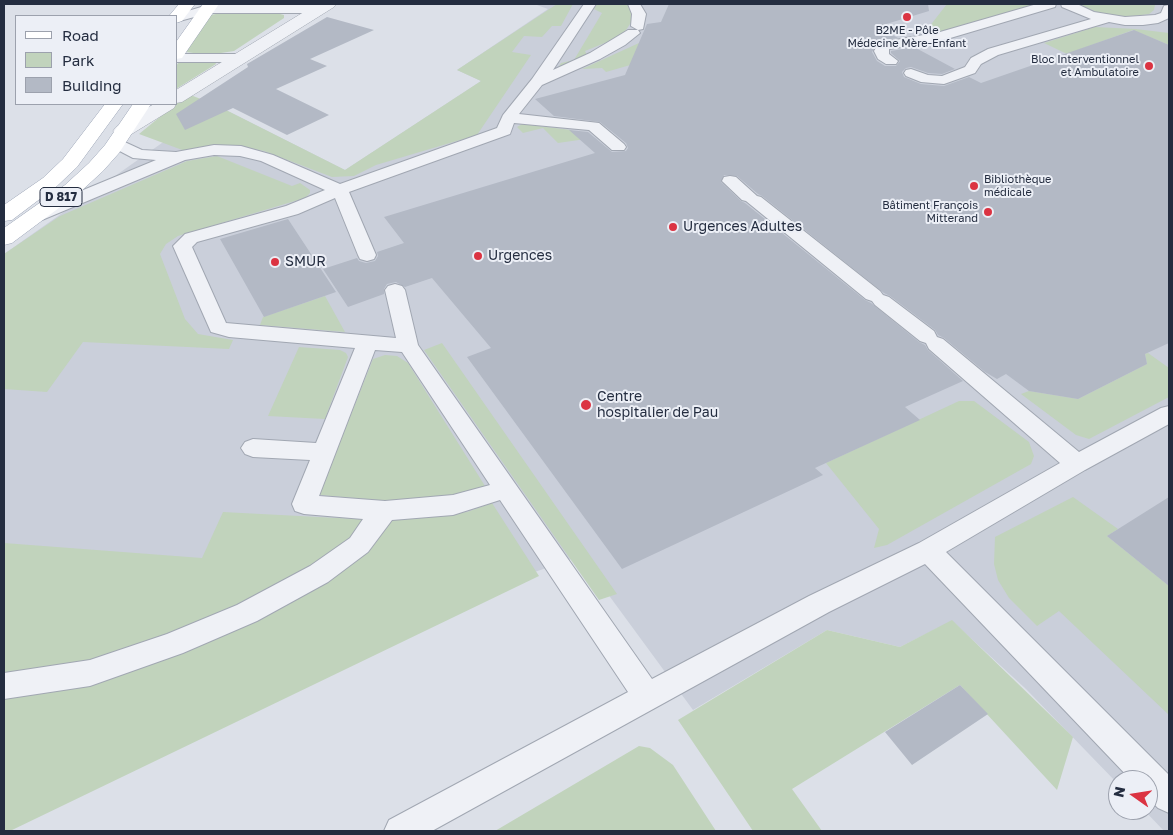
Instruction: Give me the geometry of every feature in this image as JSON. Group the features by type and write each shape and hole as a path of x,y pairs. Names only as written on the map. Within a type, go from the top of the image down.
{"main road":[{"path":"178,16 188,4"},
{"path":"178,53 209,6"},
{"name":"D 817","path":"4,215 50,182 70,163 113,105"},
{"name":"D 817","path":"4,238 35,217 90,173 120,137 141,105"}],"street":[{"path":"178,97 323,6"},
{"path":"120,137 166,105"}],"lane":[{"path":"506,125 590,4"},
{"path":"537,82 588,59 620,42 635,30 640,14 634,4"},
{"path":"891,61 881,51 884,46 942,36 1050,4"},
{"path":"1067,4 1079,11 1105,19 1125,21 1163,21 1169,9 1167,4"},
{"path":"178,17 209,6 323,6"},
{"path":"910,72 926,79 944,80 970,70 976,60 993,52 1105,19"},
{"path":"178,56 240,58"},
{"path":"408,346 218,328 182,246 191,238 292,210 506,125 593,126 618,147"},
{"path":"120,137 139,155 181,156 214,150 241,150 267,158 340,190 367,255"},
{"path":"35,217 181,156"},
{"path":"730,181 932,340 1077,464"},
{"path":"395,290 408,346 647,696"},
{"path":"367,343 304,504 385,511 453,505 507,490"},
{"path":"400,831 819,604 928,550 1077,464 1169,414"},
{"path":"253,448 324,452"},
{"path":"4,686 90,673 173,644 247,613 318,574 359,545 376,520 385,511"},
{"path":"928,550 1169,798"}],"shaded area":[{"name":"Centre hospitalier de Pau","path":"534,4 1169,4 1169,831 1164,831 1154,820 1158,820 1158,770 1108,770 1108,774 1026,689 952,621 900,647 827,630 693,710 580,556 4,760 4,254 216,105 345,170 481,81 457,70 548,9"}],"green space":[{"path":"557,4 573,4 561,26 552,26 542,37 524,36 512,52 531,55 477,135 376,165 354,176 332,177 264,151 239,146 185,151 139,134 175,105 178,105 178,102 188,94 216,105 345,170 481,81 457,70"},
{"path":"597,4 626,4 630,6 634,18 622,36 585,51 587,55 558,68 561,63 574,60 602,13 594,9"},
{"path":"947,4 1038,4 936,34 912,32 929,27"},
{"path":"1078,4 1155,5 1154,10 1149,14 1127,17 1099,13"},
{"path":"226,12 276,13 284,15 284,18 234,51 208,55 186,52 211,15"},
{"path":"1095,27 1136,29 1169,33 1169,45 1133,30 1067,54 1044,43"},
{"path":"639,43 672,53 606,72 602,68 582,69"},
{"path":"215,62 216,64 178,88 178,63"},
{"path":"522,124 571,130 586,139 558,143 543,128 523,133 517,127"},
{"path":"217,156 292,186 300,183 310,190 310,193 305,198 178,236 166,244 160,254 185,319 198,334 233,340 229,349 83,342 47,392 4,389 4,254 60,216 187,161"},
{"path":"325,296 345,332 260,325 263,317"},
{"path":"442,343 617,594 599,600 424,350"},
{"path":"299,347 340,350 346,353 348,357 325,419 268,416"},
{"path":"1148,353 1169,368 1169,397 1089,439 1076,435 1021,394 1029,391 1078,399 1147,364 1145,354"},
{"path":"385,355 397,356 408,363 485,486 452,496 390,501 319,495 373,359"},
{"path":"959,401 974,401 1029,442 1034,456 1031,464 887,545 874,548 879,529 826,463"},
{"path":"1073,497 1118,529 1107,536 1169,586 1169,715 1059,611 1037,626 1009,598 998,580 994,564 995,537"},
{"path":"492,503 539,576 10,831 4,831 4,543 202,558 223,512 376,520 467,512"},
{"path":"952,620 1073,737 1057,790 960,685 792,789 822,831 753,831 678,720 827,630 900,647"},
{"path":"639,746 650,748 673,765 716,831 495,831"}],"building":[{"path":"669,4 928,4 929,11 883,25 892,30 887,32 898,38 879,41 872,52 877,61 885,66 896,66 900,61 891,51 914,47 955,69 942,74 928,73 911,67 906,68 902,72 904,77 921,84 944,86 969,77 981,83 1134,30 1169,45 1169,343 1145,354 1147,364 1078,399 1029,391 1006,374 997,379 985,372 938,335 935,330 884,293 737,176 724,175 721,182 741,201 865,300 925,345 928,350 963,381 905,407 920,420 815,468 823,475 622,569 467,357 491,348 432,278 405,287 396,282 387,284 384,294 348,307 323,269 357,258 359,261 366,263 375,261 378,256 377,252 404,243 384,217 595,153 569,130 588,132 612,152 626,151 628,148 626,143 600,122 554,116 535,99 625,75 647,24 661,22"},
{"path":"327,17 374,30 310,59 327,66 276,89 329,115 287,135 233,108 185,130 176,114 248,67 247,64"},
{"name":"SMUR","path":"288,219 336,292 264,317 220,239"},
{"path":"1169,497 1169,586 1107,536"},
{"path":"960,685 988,714 912,765 885,732"}],"place":[{"name":"B2ME - Pôle Médecine Mère-Enfant","path":"907,17"},
{"name":"Bloc Interventionnel et Ambulatoire","path":"1149,66"},
{"name":"Bibliothèque médicale","path":"974,186"},
{"name":"Bâtiment François Mitterand","path":"988,212"},
{"name":"Urgences Adultes","path":"673,227"},
{"name":"Urgences","path":"478,256"},
{"name":"SMUR","path":"275,262"},
{"name":"Centre hospitalier de Pau","path":"586,405"}]}
